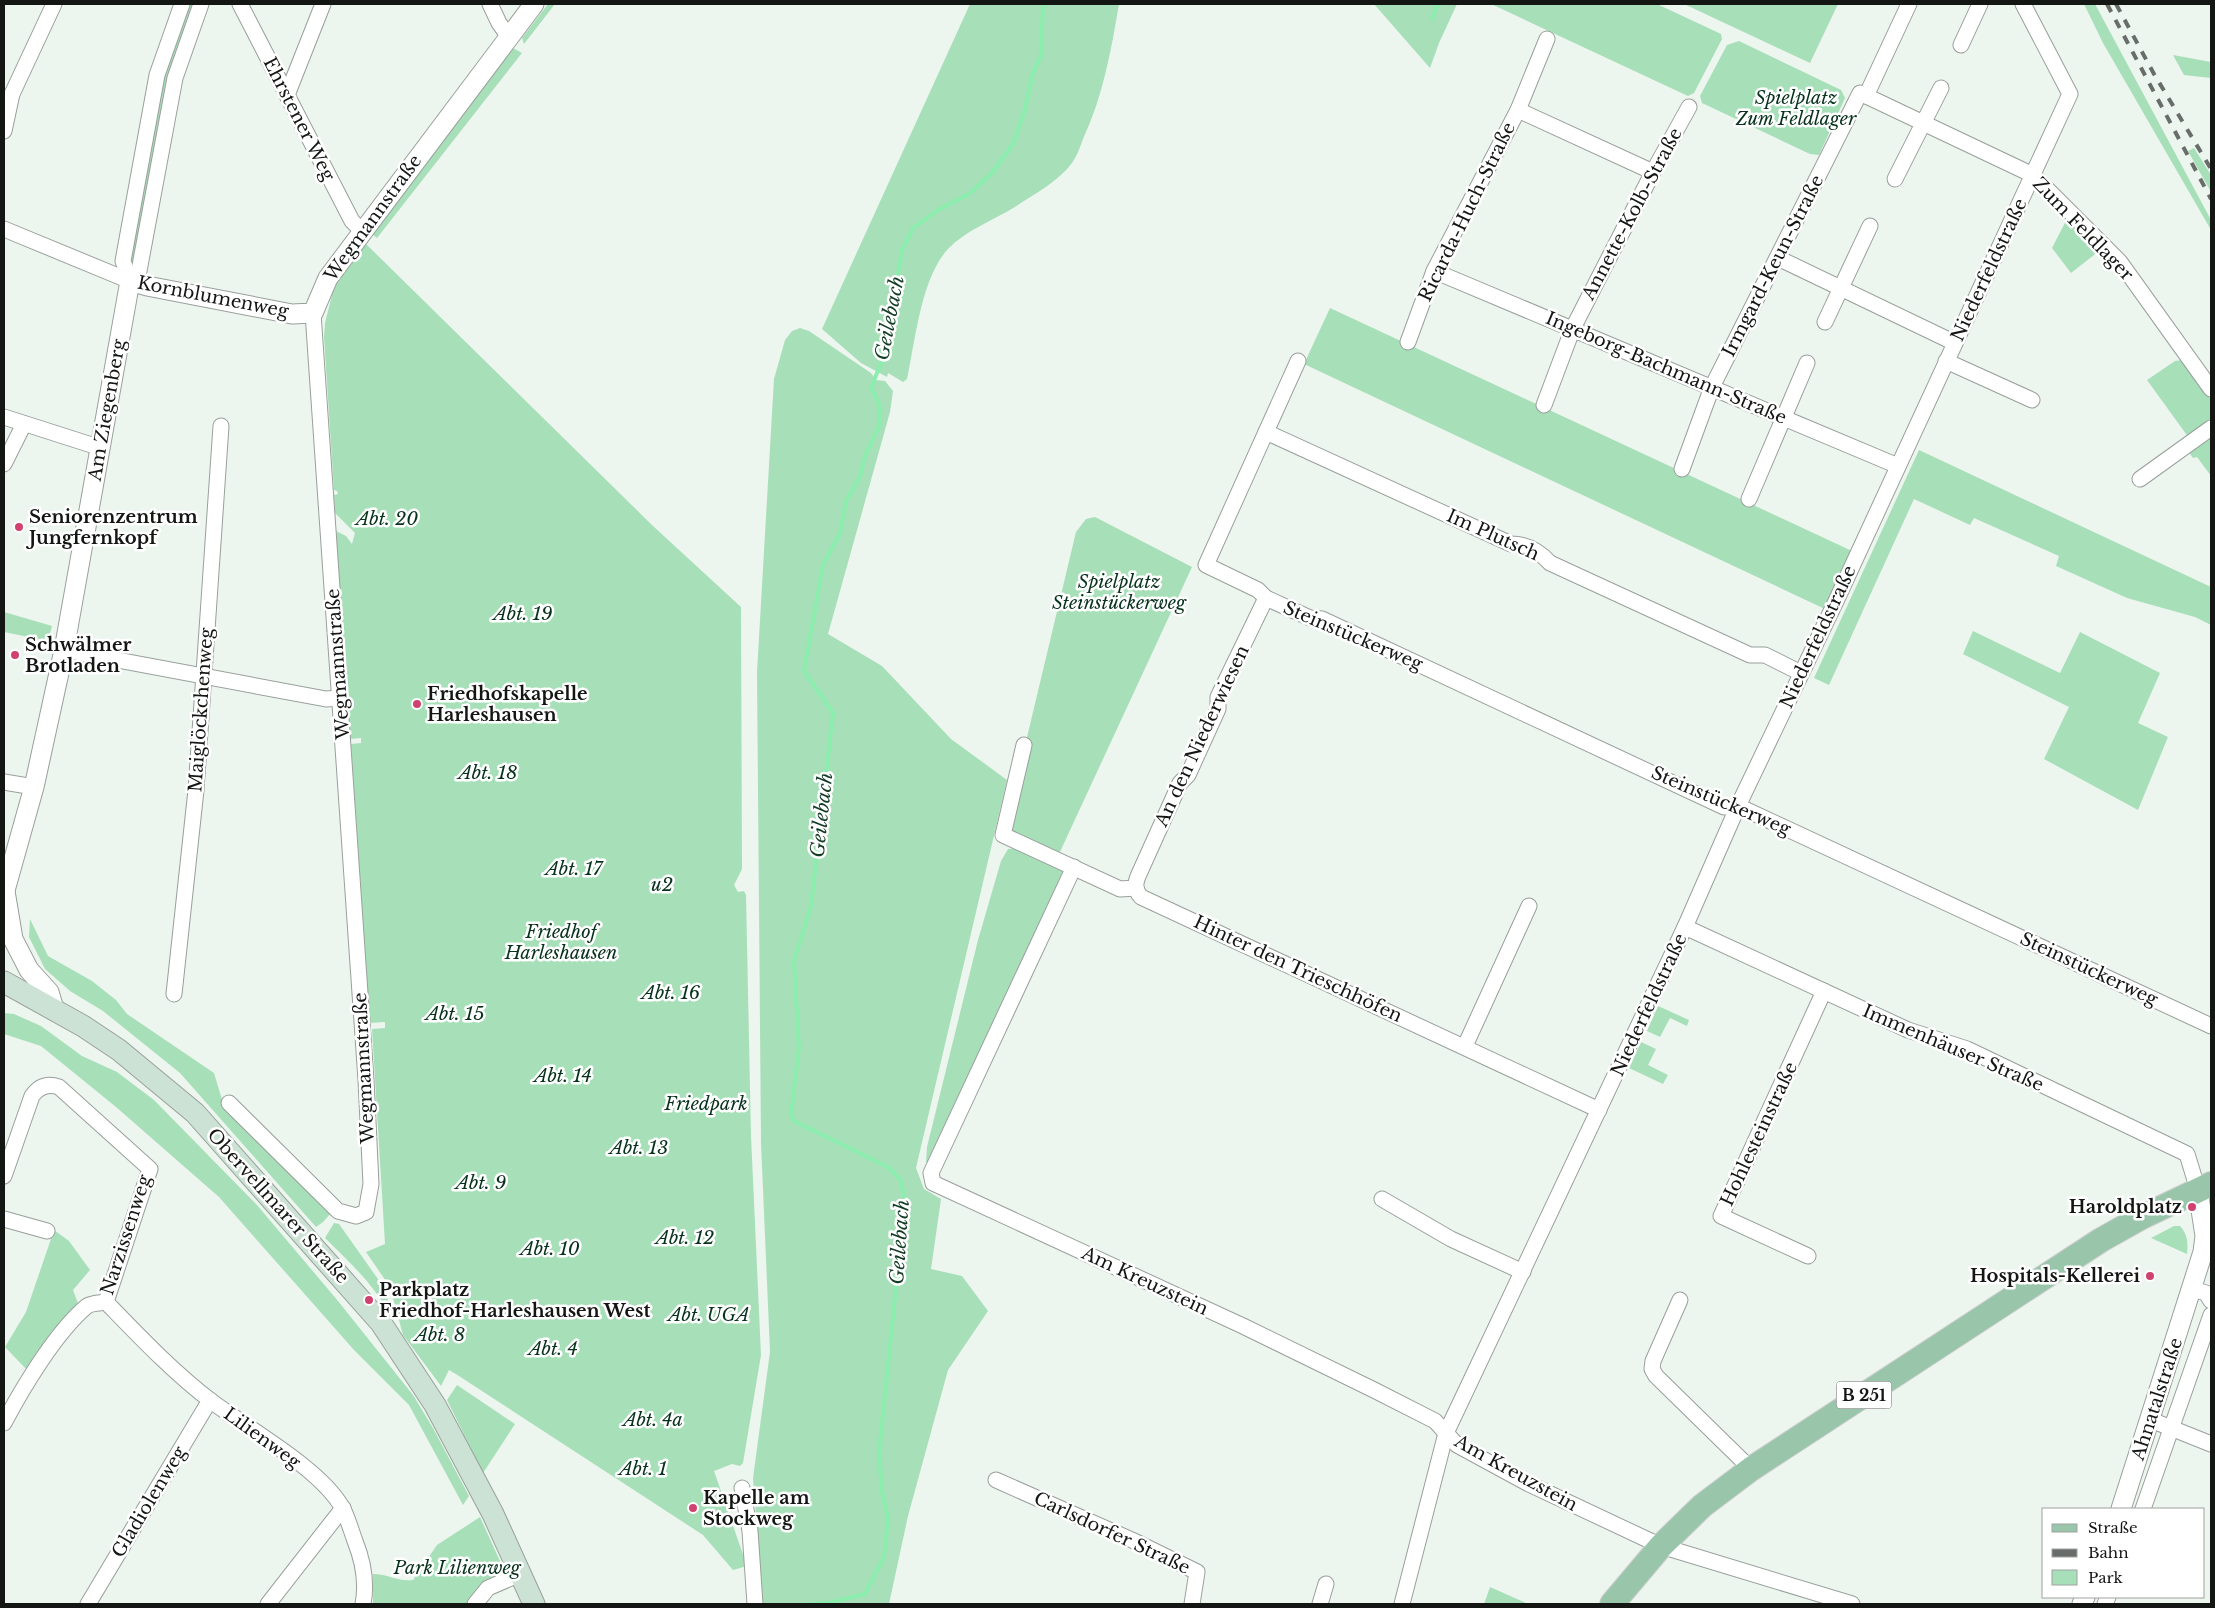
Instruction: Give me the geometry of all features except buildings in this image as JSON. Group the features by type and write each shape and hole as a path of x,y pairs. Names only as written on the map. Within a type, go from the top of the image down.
{"main road":[{"name":"Obervellmarer Straße","path":"4,982 54,1009 119,1050 195,1114 381,1322 435,1404 493,1514 534,1604"},
{"name":"B 251","path":"1612,1604 1661,1546 1702,1506 1751,1469 2101,1240 2142,1217 2205,1187"}],"street":[{"path":"4,131 12,94 54,4"},
{"name":"Am Ziegenberg","path":"4,893 34,787 64,650 130,281 123,261 152,97 167,44 182,4"},
{"name":"Am Ziegenberg","path":"130,281 139,271 175,78 201,4"},
{"name":"Ehrstener Weg","path":"240,4 352,221 362,231"},
{"path":"287,95 322,4"},
{"path":"490,4 499,23 509,37"},
{"name":"Wegmannstraße","path":"229,1103 338,1211 356,1216 366,1212 371,1184 313,312 328,278 534,4"},
{"name":"Irmgard-Keun-Straße","path":"1682,469 1712,387 1909,4"},
{"path":"1961,45 1980,4"},
{"name":"Niederfeldstraße","path":"1402,1604 1446,1433 1685,927 1738,806 2070,94 2023,4"},
{"name":"Ricarda-Huch-Straße","path":"1408,342 1434,270 1518,110 1547,39"},
{"path":"1895,179 1941,88"},
{"name":"Zum Feldlager","path":"1863,94 2033,175 2120,262 2211,389"},
{"name":"Annette-Kolb-Straße","path":"1544,404 1573,328 1652,172 1689,107"},
{"name":"Ricarda-Huch-Straße","path":"1518,110 1652,172"},
{"path":"1825,322 1839,288 1870,226"},
{"name":"Kornblumenweg","path":"4,228 130,281 147,286 292,314 313,312"},
{"path":"1778,258 1955,343"},
{"name":"Ingeborg-Bachmann-Straße","path":"1434,270 1898,466"},
{"path":"1266,432 1298,361"},
{"path":"1946,362 2032,400"},
{"path":"1749,499 1807,363"},
{"path":"4,418 101,448"},
{"path":"4,464 24,424"},
{"name":"Maiglöckchenweg","path":"174,994 196,790 221,426"},
{"path":"2140,479 2211,428"},
{"name":"Steinstückerweg","path":"1266,432 1206,565 1258,590 1266,598 1310,618 1322,619 1724,807 1738,806 2211,1026"},
{"name":"Im Plutsch","path":"1266,432 1511,544 1521,544 1539,552 1550,563 1750,655 1765,655 1801,673"},
{"name":"An den Niederwiesen","path":"1137,881 1180,783 1188,775 1218,709 1218,697 1266,598"},
{"path":"64,650 326,699 340,698"},
{"path":"1024,745 1003,835 1120,889 1137,881"},
{"path":"4,782 34,787"},
{"name":"Am Kreuzstein","path":"1074,867 931,1173 931,1181 938,1186 1243,1326 1374,1390 1435,1422 1457,1444 1527,1483 1661,1546 1852,1604"},
{"name":"Hinter den Trieschhöfen","path":"1137,881 1141,897 1599,1110"},
{"path":"4,893 13,939 21,956 37,980 49,992 54,1009"},
{"path":"1464,1046 1529,906"},
{"path":"4,944 10,925"},
{"name":"Immenhäuser Straße","path":"1685,927 1908,1030 1967,1049 2186,1154 2205,1187"},
{"name":"Hohlesteinstraße","path":"1808,1256 1721,1216 1824,992"},
{"name":"Narzissenweg","path":"4,1176 32,1096 36,1090 48,1085 59,1087 150,1169 106,1302 89,1304 64,1332 26,1383 4,1423"},
{"name":"Ahnatalstraße","path":"2120,1508 2193,1289 2205,1236 2205,1187"},
{"path":"1382,1199 1451,1239 1523,1272"},
{"path":"4,1219 47,1231"},
{"path":"2193,1289 2206,1293 2211,1301"},
{"path":"1680,1300 1652,1361 1652,1369 1656,1376 1751,1469"},
{"name":"Lilienweg","path":"106,1302 146,1344 210,1400 275,1446 322,1483 343,1508 360,1552 365,1573 363,1604"},
{"name":"Ahnatalstraße","path":"2143,1508 2211,1315"},
{"name":"Gladiolenweg","path":"88,1604 210,1400"},
{"path":"2151,1420 2173,1427 2211,1444"},
{"name":"Carlsdorfer Straße","path":"996,1480 1134,1541 1197,1572 1192,1604"},
{"path":"742,1488 750,1531 755,1604"},
{"path":"268,1604 343,1508"},
{"path":"475,1604 488,1588 520,1574"},
{"path":"1320,1604 1326,1584"}],"green space":[{"path":"187,4 195,4 135,266 129,265 162,76"},
{"path":"548,4 555,4 524,44 522,38"},
{"path":"970,4 1119,4 1101,90 1090,123 1074,160 1060,176 1045,187 1015,207 963,236 948,249 931,276 925,293 907,379 903,382 888,373 887,377 861,363 822,329"},
{"path":"1374,4 1457,4 1430,68"},
{"path":"1491,4 1657,4 1721,34 1722,39 1694,93 1688,96"},
{"path":"1684,4 1838,4 1810,63"},
{"path":"2084,4 2095,4 2211,220 2211,230 2103,43"},
{"name":"Spielplatz Zum Feldlager","path":"1739,41 1841,90 1845,98 1819,155 1810,154 1702,103 1700,96 1727,45"},
{"path":"513,48 522,53 377,238 372,234"},
{"path":"2173,55 2211,62 2211,78 2184,75"},
{"path":"2194,148 2211,175 2211,192 2188,151"},
{"path":"2068,217 2099,251 2071,273 2052,248"},
{"name":"Friedhof Harleshausen","path":"365,243 653,526 741,607 742,869 734,885 738,892 744,891 746,895 751,1136 761,1355 743,1463 740,1466 732,1464 714,1471 747,1566 733,1570 703,1535 459,1376 449,1370 441,1386 403,1335 390,1287 366,1252 385,1244 372,1029 385,1028 385,1022 370,1023 351,744 361,743 361,738 350,739 336,531 346,536 352,544 355,533 335,513 334,495 338,494 334,490 324,337 325,323 333,291 340,277"},
{"path":"1330,308 1852,551 1825,609 1304,364"},
{"path":"800,328 809,331 871,373 876,380 885,381 893,391 890,412 828,634 882,666 951,739 1007,780 916,1168 924,1189 941,1199 931,1269 962,1276 988,1311 948,1370 908,1516 889,1604 763,1604 753,1478 770,1352 761,1143 757,672 774,379 785,340 792,331"},
{"path":"2183,360 2211,400 2211,422 2189,438 2147,380 2175,361"},
{"path":"2211,435 2211,476 2197,457 2193,458 2188,451"},
{"path":"1919,450 2211,587 2211,625 2195,617 2127,598 2056,566 2059,556 1974,518 1970,525 1914,499 1829,685 1814,678"},
{"name":"Spielplatz Steinstückerweg","path":"1095,517 1192,567 1059,854 1011,831 1007,821 1076,532 1086,519"},
{"path":"4,612 52,626 48,641 4,632"},
{"path":"1973,631 2060,673 2080,632 2160,673 2138,723 2168,737 2138,810 2044,759 2069,707 1963,654"},
{"path":"1023,847 1055,863 1064,873 930,1163 926,1162 927,1147 978,940 1001,861 1008,849"},
{"path":"30,919 48,956 92,981 116,1000 127,1014 214,1073 223,1103 331,1213 323,1222 316,1227 180,1073 103,1011 70,991 45,969 29,937"},
{"path":"1658,1006 1689,1020 1687,1026 1670,1018 1660,1037 1647,1031"},
{"path":"4,1013 14,1014 41,1026 82,1056 117,1072 154,1100 257,1205 338,1301 413,1395 469,1496 463,1505 409,1405 354,1350 219,1197 116,1107 41,1046 4,1034"},
{"path":"1641,1042 1656,1049 1648,1065 1668,1075 1663,1084 1629,1068"},
{"path":"334,1223 339,1224 385,1289 392,1319 371,1286 325,1238"},
{"path":"2174,1226 2180,1226 2185,1233 2187,1254 2151,1238"},
{"path":"54,1230 69,1241 90,1270 73,1290 79,1306 29,1372 5,1347 26,1312"},
{"path":"457,1385 515,1424 483,1473 447,1400"},
{"name":"Park Lilienweg","path":"480,1517 504,1570 485,1582 467,1604 373,1604 373,1574 402,1580 413,1580 437,1545"},
{"path":"1490,1587 1528,1604 1484,1604"}],"waterway":[{"name":"Geilebach","path":"824,1604 865,1594 884,1557 888,1517 882,1492 879,1453 905,1199 900,1179 888,1167 794,1121 791,1114 799,1048 794,961 811,906 833,713 804,671 823,565 840,533 846,501 860,477 865,456 880,424 879,404 871,388 885,353 902,250 913,228 938,210 969,194 992,173 1013,144 1024,113 1033,72 1041,56 1043,4"},
{"path":"1432,19 1438,4"},
{"path":"811,1604 826,1603"}],"railway":[{"path":"2107,4 2211,199"},
{"path":"2116,4 2154,74 2211,169"}],"place":[{"name":"Seniorenzentrum Jungfernkopf","path":"19,527"},
{"name":"Schwälmer Brotladen","path":"15,655"},
{"name":"Friedhofskapelle Harleshausen","path":"417,704"},
{"name":"Haroldplatz","path":"2192,1207"},
{"name":"Hospitals-Kellerei","path":"2150,1276"},
{"name":"Parkplatz Friedhof-Harleshausen West","path":"369,1300"},
{"name":"Kapelle am Stockweg","path":"693,1508"}],"park label":[{"name":"Abt. 20","path":"387,519"},
{"name":"Abt. 19","path":"523,614"},
{"name":"Abt. 18","path":"488,773"},
{"name":"Abt. 17","path":"574,869"},
{"name":"u2","path":"662,885"},
{"name":"Abt. 16","path":"671,993"},
{"name":"Abt. 15","path":"455,1014"},
{"name":"Abt. 14","path":"563,1076"},
{"name":"Friedpark","path":"706,1104"},
{"name":"Abt. 13","path":"639,1148"},
{"name":"Abt. 9","path":"481,1183"},
{"name":"Abt. 12","path":"685,1238"},
{"name":"Abt. 10","path":"550,1249"},
{"name":"Abt. UGA","path":"709,1315"},
{"name":"Abt. 8","path":"440,1335"},
{"name":"Abt. 4","path":"553,1349"},
{"name":"Abt. 4a","path":"653,1420"},
{"name":"Abt. 1","path":"643,1469"}]}
